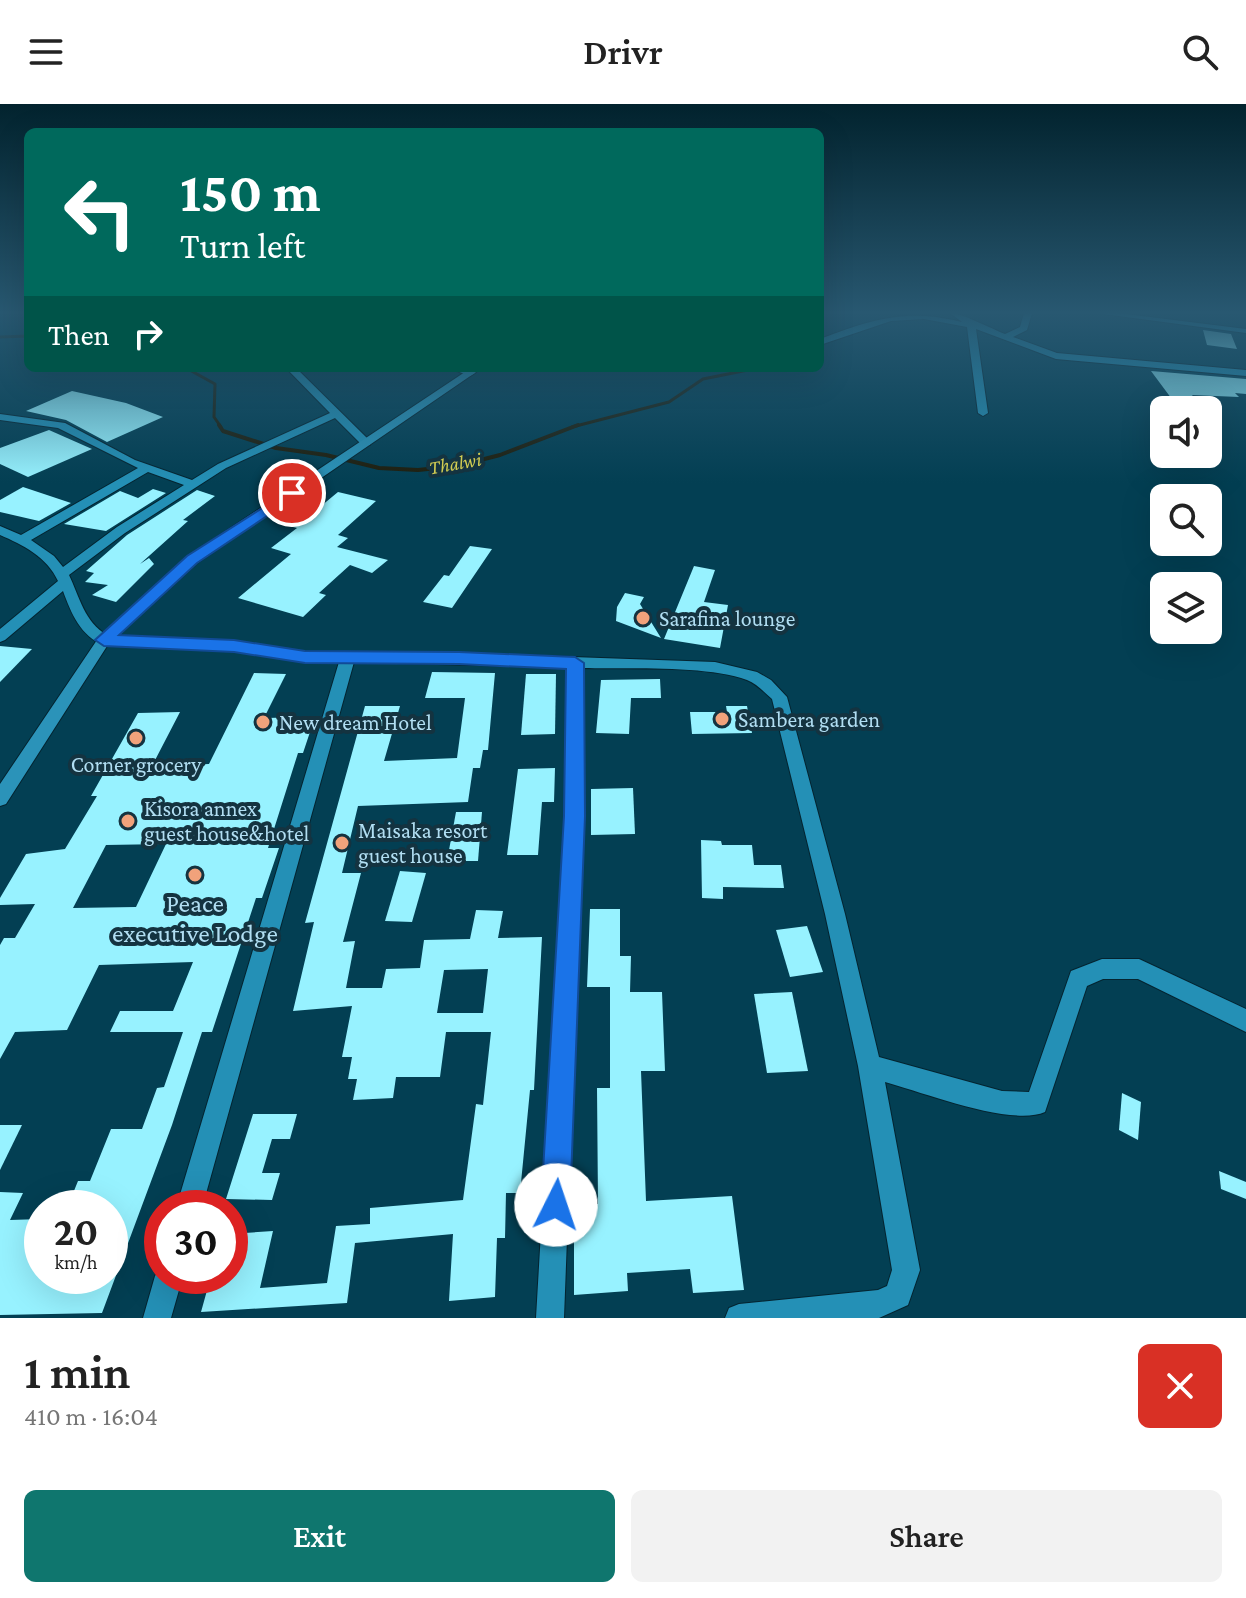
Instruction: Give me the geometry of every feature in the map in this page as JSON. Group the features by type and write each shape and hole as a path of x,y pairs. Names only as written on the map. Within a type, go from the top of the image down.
{"street":[{"path":"977,370 983,413"},
{"path":"1209,370 1246,373"},
{"path":"295,372 366,443"},
{"path":"0,799 104,640 192,560 471,372"},
{"path":"0,637 90,551 191,484 240,457 335,414"},
{"path":"0,417 61,425 147,468 191,484"},
{"path":"22,540 147,468"},
{"path":"0,530 47,557 63,578 96,637 104,640 234,646 289,656 715,667 752,676 774,690 779,697 835,914 870,1066 906,1270 898,1295 879,1304 739,1318"},
{"path":"194,1190 348,658"},
{"path":"550,1318 573,847 575,663"},
{"path":"870,1066 1002,1103 1037,1104 1079,979 1102,969 1139,969 1246,1021"},
{"path":"157,1318 164,1294"}],"building":[{"path":"1151,371 1246,379 1246,394 1235,393 1239,397 1170,396"},
{"path":"72,391 126,403 163,417 107,442 66,420 26,411"},
{"path":"49,430 92,449 28,477 0,464 0,448"},
{"path":"23,487 71,503 39,521 0,512 0,500"},
{"path":"153,489 166,493 106,531 64,524 120,491 138,498"},
{"path":"197,490 215,496 183,520 188,521 140,564 149,558 154,564 116,602 92,595 108,585 85,582 94,573 86,571 127,535"},
{"path":"338,492 376,501 338,535 348,538 337,547 388,560 372,573 350,565 319,593 326,595 303,617 238,598 291,554 271,548 297,528 289,526 308,510 315,511"},
{"path":"470,546 492,549 452,608 423,602 444,575 449,576"},
{"path":"694,566 715,570 704,602 728,605 720,648 664,639"},
{"path":"625,593 644,597 640,604 661,638 616,621 617,607"},
{"path":"0,646 32,649 0,682"},
{"path":"432,672 495,673 488,750 483,750 480,768 473,768 468,802 358,806 342,873 361,873 343,942 355,941 346,988 382,988 386,969 420,968 424,940 470,939 476,910 503,911 498,938 542,937 534,1090 530,1090 520,1193 506,1193 505,1238 497,1238 495,1297 449,1301 453,1234 355,1243 347,1303 201,1312 206,1294 248,1294 248,1233 273,1231 260,1288 327,1283 336,1226 370,1224 370,1208 463,1200 476,1104 483,1105 491,1032 446,1032 440,1077 396,1077 393,1098 353,1100 357,1079 348,1079 352,1057 342,1057 352,1006 293,1011 314,922 305,923 365,706 400,706 384,761 457,758 465,698 425,698","holes":["488,969 483,1013 437,1013 444,970"]},
{"path":"254,673 286,674 264,718 315,717 303,753 298,753 268,848 279,848 262,898 256,898 212,1032 202,1032 172,1125 148,1190 144,1190 144,1200 128,1243 128,1190 74,1190 78,1181 90,1181 111,1129 142,1129 157,1088 164,1087 183,1032 110,1032 120,1011 173,1011 193,962 99,965 67,1030 15,1032 0,1059 0,945 4,938 15,938 35,904 0,905 0,898 26,854 65,849 97,796 91,796 138,713 180,712 152,766 209,764","holes":["166,844 136,907 73,908 106,845"]},
{"path":"526,674 556,674 555,734 521,735"},
{"path":"660,679 661,698 631,698 629,734 596,733 601,680"},
{"path":"726,706 747,706 752,733 692,734 690,712 727,712"},
{"path":"555,768 554,802 542,802 538,855 507,855 518,769"},
{"path":"633,788 635,834 591,835 591,789"},
{"path":"456,812 482,812 478,861 447,861"},
{"path":"701,840 721,841 722,845 752,845 754,865 781,865 784,888 723,887 723,899 702,898"},
{"path":"400,871 426,873 412,922 385,921"},
{"path":"590,909 620,909 620,956 631,956 630,992 662,992 665,1071 641,1071 646,1201 732,1196 744,1290 693,1293 690,1269 627,1273 628,1291 574,1295 574,1205 598,1204 597,1088 610,1088 610,987 587,987"},
{"path":"807,926 823,972 790,977 776,930"},
{"path":"792,992 808,1071 767,1073 754,994"},
{"path":"1122,1093 1141,1102 1138,1140 1119,1130"},
{"path":"253,1114 297,1114 290,1139 272,1139 262,1173 280,1173 272,1200 248,1199 248,1190 229,1190"},
{"path":"0,1125 22,1125 0,1170"},
{"path":"1219,1171 1246,1182 1246,1199 1221,1189"},
{"path":"0,1192 23,1193 10,1220 24,1220 24,1294 109,1294 102,1313 0,1315"}],"waterway":[{"name":"Thalwi","path":"193,372 215,384 214,417 221,427"},
{"name":"Thalwi","path":"574,426 669,402 703,379 738,372"},
{"name":"Thalwi","path":"219,425 223,431 276,448 326,455 379,468 418,470 457,466 500,455 574,426"}],"place":[{"name":"Sarafina lounge","path":"643,618"},
{"name":"Sambera garden","path":"722,719"},
{"name":"New dream Hotel","path":"263,722"},
{"name":"Corner grocery","path":"136,738"},
{"name":"Kisora annex guest house&hotel","path":"128,821"},
{"name":"Maisaka resort guest house","path":"342,843"},
{"name":"Peace executive Lodge","path":"195,875"}],"route":[{"path":"292,493 171,576 104,640 234,646 305,657 459,658 575,663 574,816 556,1205"}]}
